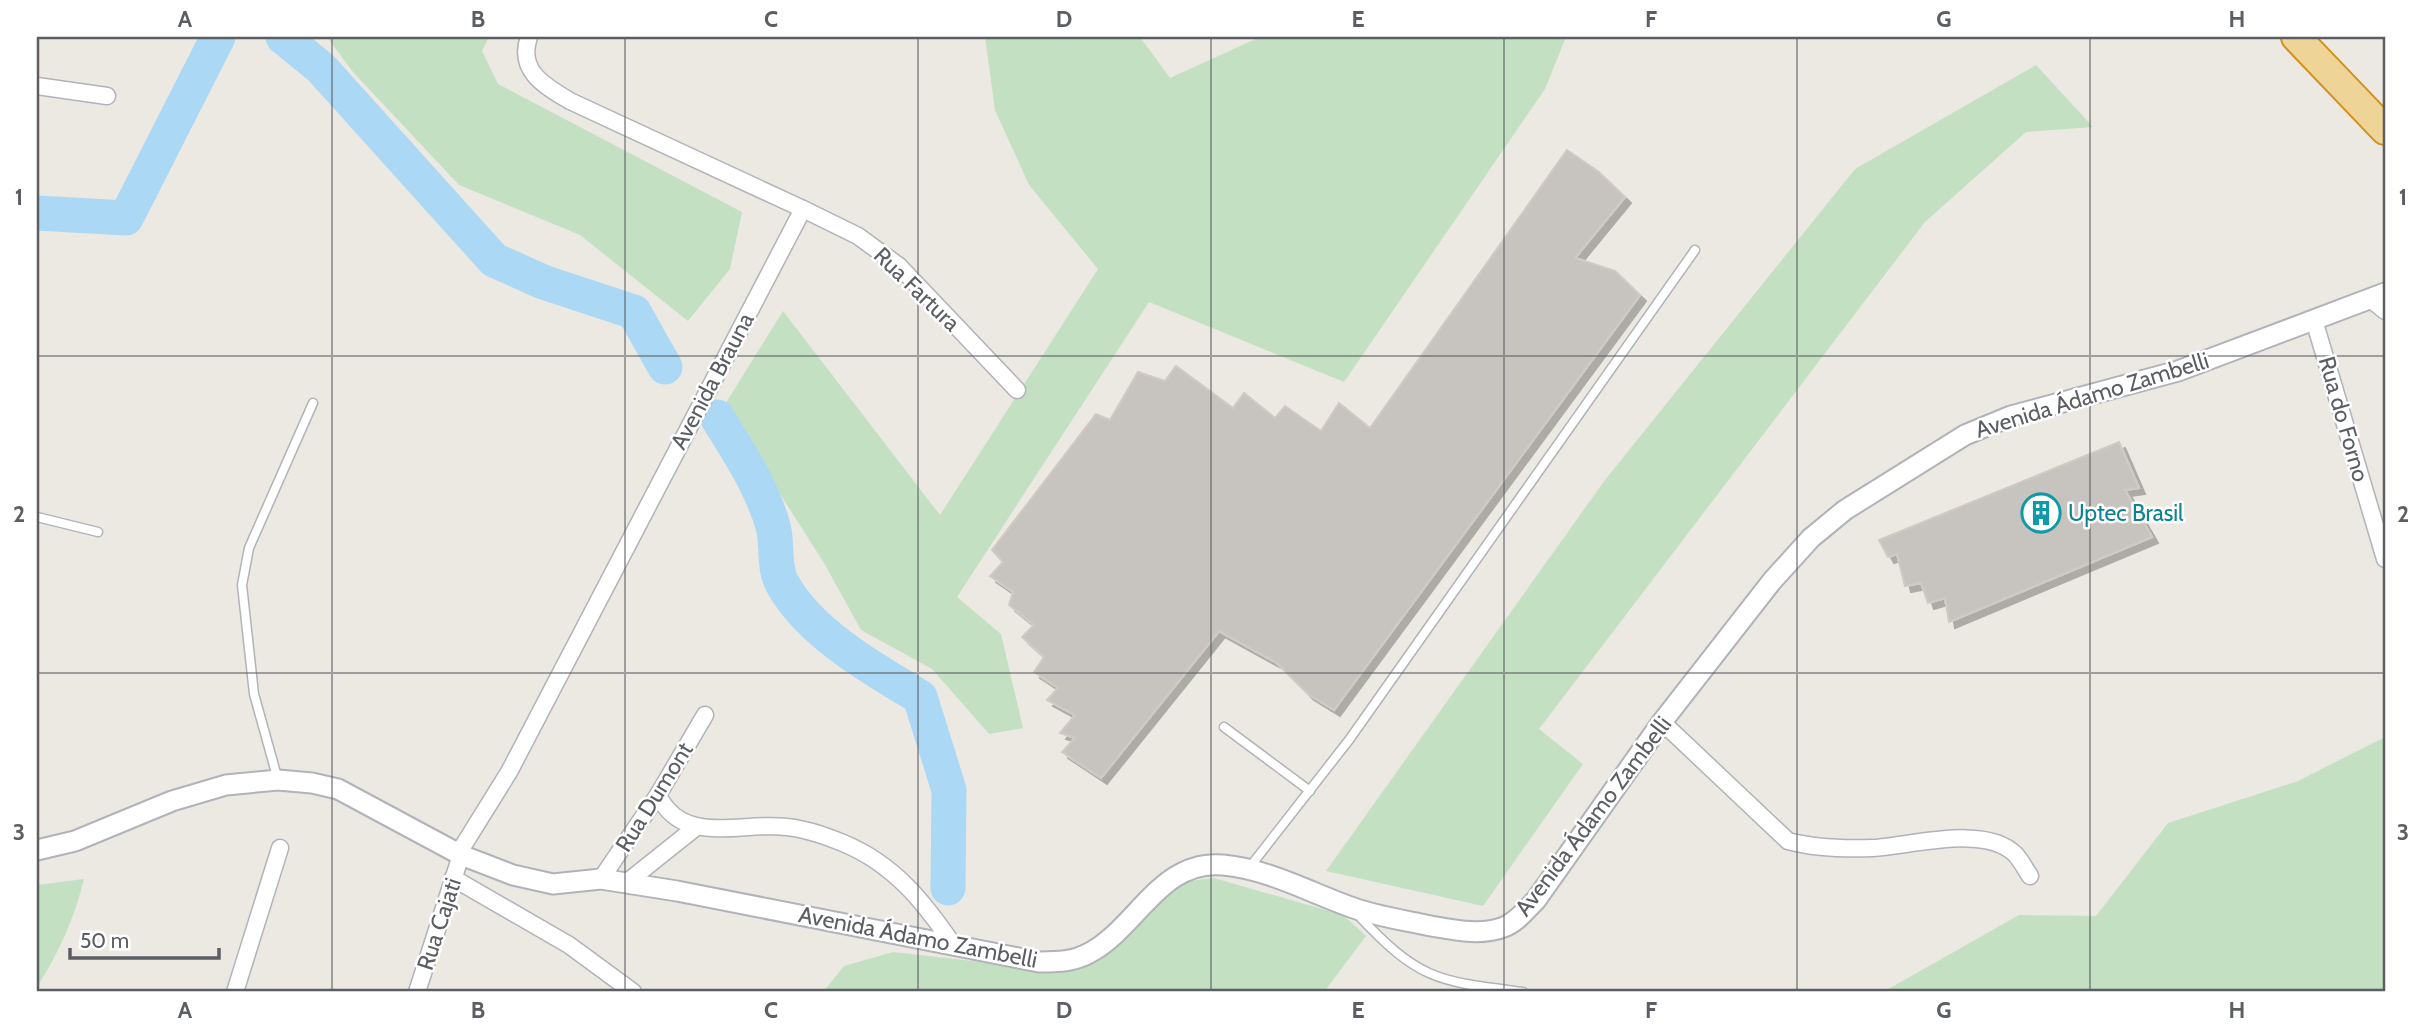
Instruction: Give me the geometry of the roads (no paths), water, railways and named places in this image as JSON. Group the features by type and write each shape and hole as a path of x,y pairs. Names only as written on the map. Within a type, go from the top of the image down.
{"highway":[{"path":"2296,37 2385,130"}],"street":[{"path":"529,37 526,62 532,75 543,85 582,106 803,209"},
{"path":"37,86 107,96"},
{"name":"Rua Fartura","path":"803,209 858,236 899,266 1017,390"},
{"name":"Avenida Brauna","path":"460,854 509,772 803,209"},
{"path":"2377,295 2385,311"},
{"name":"Avenida Ádamo Zambelli","path":"37,850 75,841 172,801 226,785 278,780 338,789 460,854 513,875 553,884 601,879 626,883 1039,962 1075,959 1099,947 1158,889 1186,870 1199,865 1249,868 1351,908 1470,931 1504,927 1516,921 1536,900 1662,722 1772,581 1811,538 1846,510 1902,472 1965,435 2011,416 2178,370 2377,295"},
{"name":"Rua do Forno","path":"2314,320 2385,559"},
{"name":"Rua Dumont","path":"601,879 658,795 705,715"},
{"path":"1662,722 1788,841 1810,847 1873,848 1931,839 1988,842 2014,853 2030,876"},
{"path":"658,795 672,816 695,828 787,827 846,844 901,879 923,900 954,946"},
{"path":"626,883 695,828"},
{"path":"234,992 280,848"},
{"name":"Rua Cajati","path":"417,992 460,854"},
{"path":"453,878 569,945 633,992"}],"lane":[{"path":"1249,868 1310,791 1695,250"},
{"path":"278,780 254,694 242,585 249,548 313,403"},
{"path":"37,517 98,532"},
{"path":"1224,727 1310,791"},
{"path":"1351,908 1389,948 1424,973 1458,984 1523,992"}],"waterway":[{"path":"37,213 126,218 218,37"},
{"path":"283,37 321,68 494,260 543,282 634,312 665,367"},
{"path":"717,417 749,470 768,511 774,533 779,577 794,601 808,618 844,648 920,697 949,790 948,888"}],"place":[{"name":"Uptec Brasil","path":"2041,513"}]}
